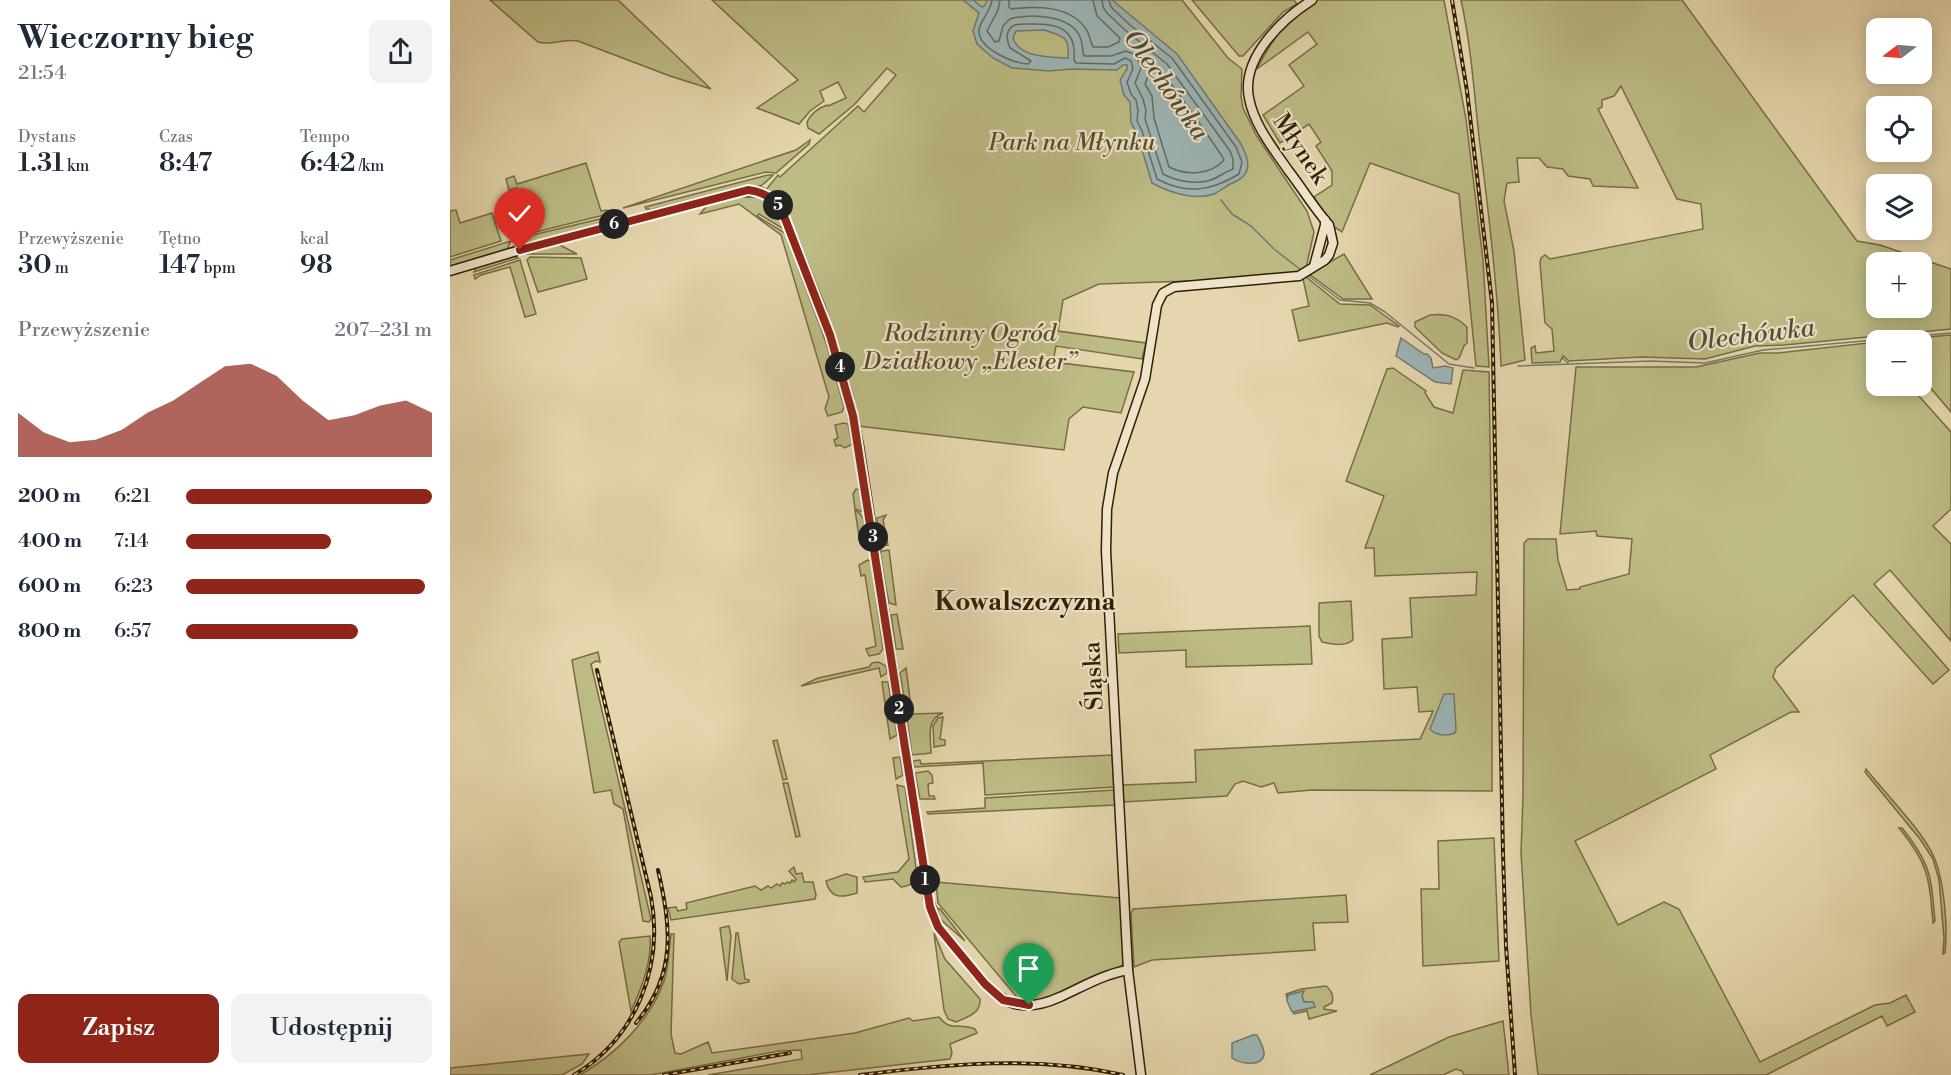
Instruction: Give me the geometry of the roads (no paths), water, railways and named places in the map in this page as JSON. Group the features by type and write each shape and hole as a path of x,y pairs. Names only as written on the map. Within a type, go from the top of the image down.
{"street":[{"name":"Młynek","path":"1312,0 1289,16 1269,38 1250,72 1248,97 1267,139 1332,232"},
{"path":"450,271 520,250 740,192 761,192 776,202 787,222 824,318 853,416 928,898 934,919 985,984 1003,1000 1010,1003 1042,1004 1106,976 1128,970"},
{"name":"Młynek","path":"1314,267 1325,220"},
{"name":"Śląska","path":"1141,1075 1128,970 1106,548 1107,509 1113,473 1144,379 1157,305 1164,293 1174,287 1299,276 1329,255 1333,243 1332,232"}],"water":[{"path":"963,0 973,0 982,7 987,0 1112,0 1177,54 1241,144 1247,157 1246,173 1237,181 1206,196 1182,195 1152,183 1137,133 1131,123 1130,102 1124,95 1120,80 1127,65 1117,70 1049,71 1012,68 993,58 977,44 973,31 979,13","holes":["1044,30 1064,38 1068,45 1068,58 1045,57 1029,53 1016,45 1013,38 1016,31"]},
{"path":"1401,338 1427,354 1431,358 1433,368 1445,366 1453,368 1451,384 1435,382 1396,356"},
{"path":"1444,694 1454,694 1456,730 1455,733 1445,735 1435,733 1430,729"},
{"path":"1304,991 1302,996 1304,1002 1313,1002 1315,1007 1292,1012 1287,1001 1288,995"},
{"path":"1257,1035 1263,1048 1262,1059 1259,1062 1250,1063 1232,1058 1232,1043"}],"waterway":[{"name":"Olechówka","path":"885,0 898,0"},
{"name":"Olechówka","path":"1221,200 1232,214 1251,226 1274,249 1301,270"},
{"name":"Olechówka","path":"1307,275 1340,300 1370,303 1385,312 1449,364 1474,368"},
{"name":"Olechówka","path":"1518,366 1650,361 1705,363 1763,350 1951,333"},
{"name":"Olechówka","path":"1562,358 1568,363"}],"railway":[{"path":"1452,0 1467,91 1492,303 1503,853 1506,946 1515,1075"},
{"path":"574,1075 596,1060 629,1021 641,998 649,974 653,949 654,923 651,897 597,670"},
{"path":"636,1023 659,986 667,950 666,911 658,870"},
{"path":"664,1075 790,1053"},
{"path":"860,1075 991,1063 1057,1065 1123,1075"}],"district":[{"name":"Kowalszczyzna","path":"1025,602"}],"park label":[{"name":"Park na Młynku","path":"1072,143"},
{"name":"Rodzinny Ogród Działkowy „Elester”","path":"970,348"}]}
